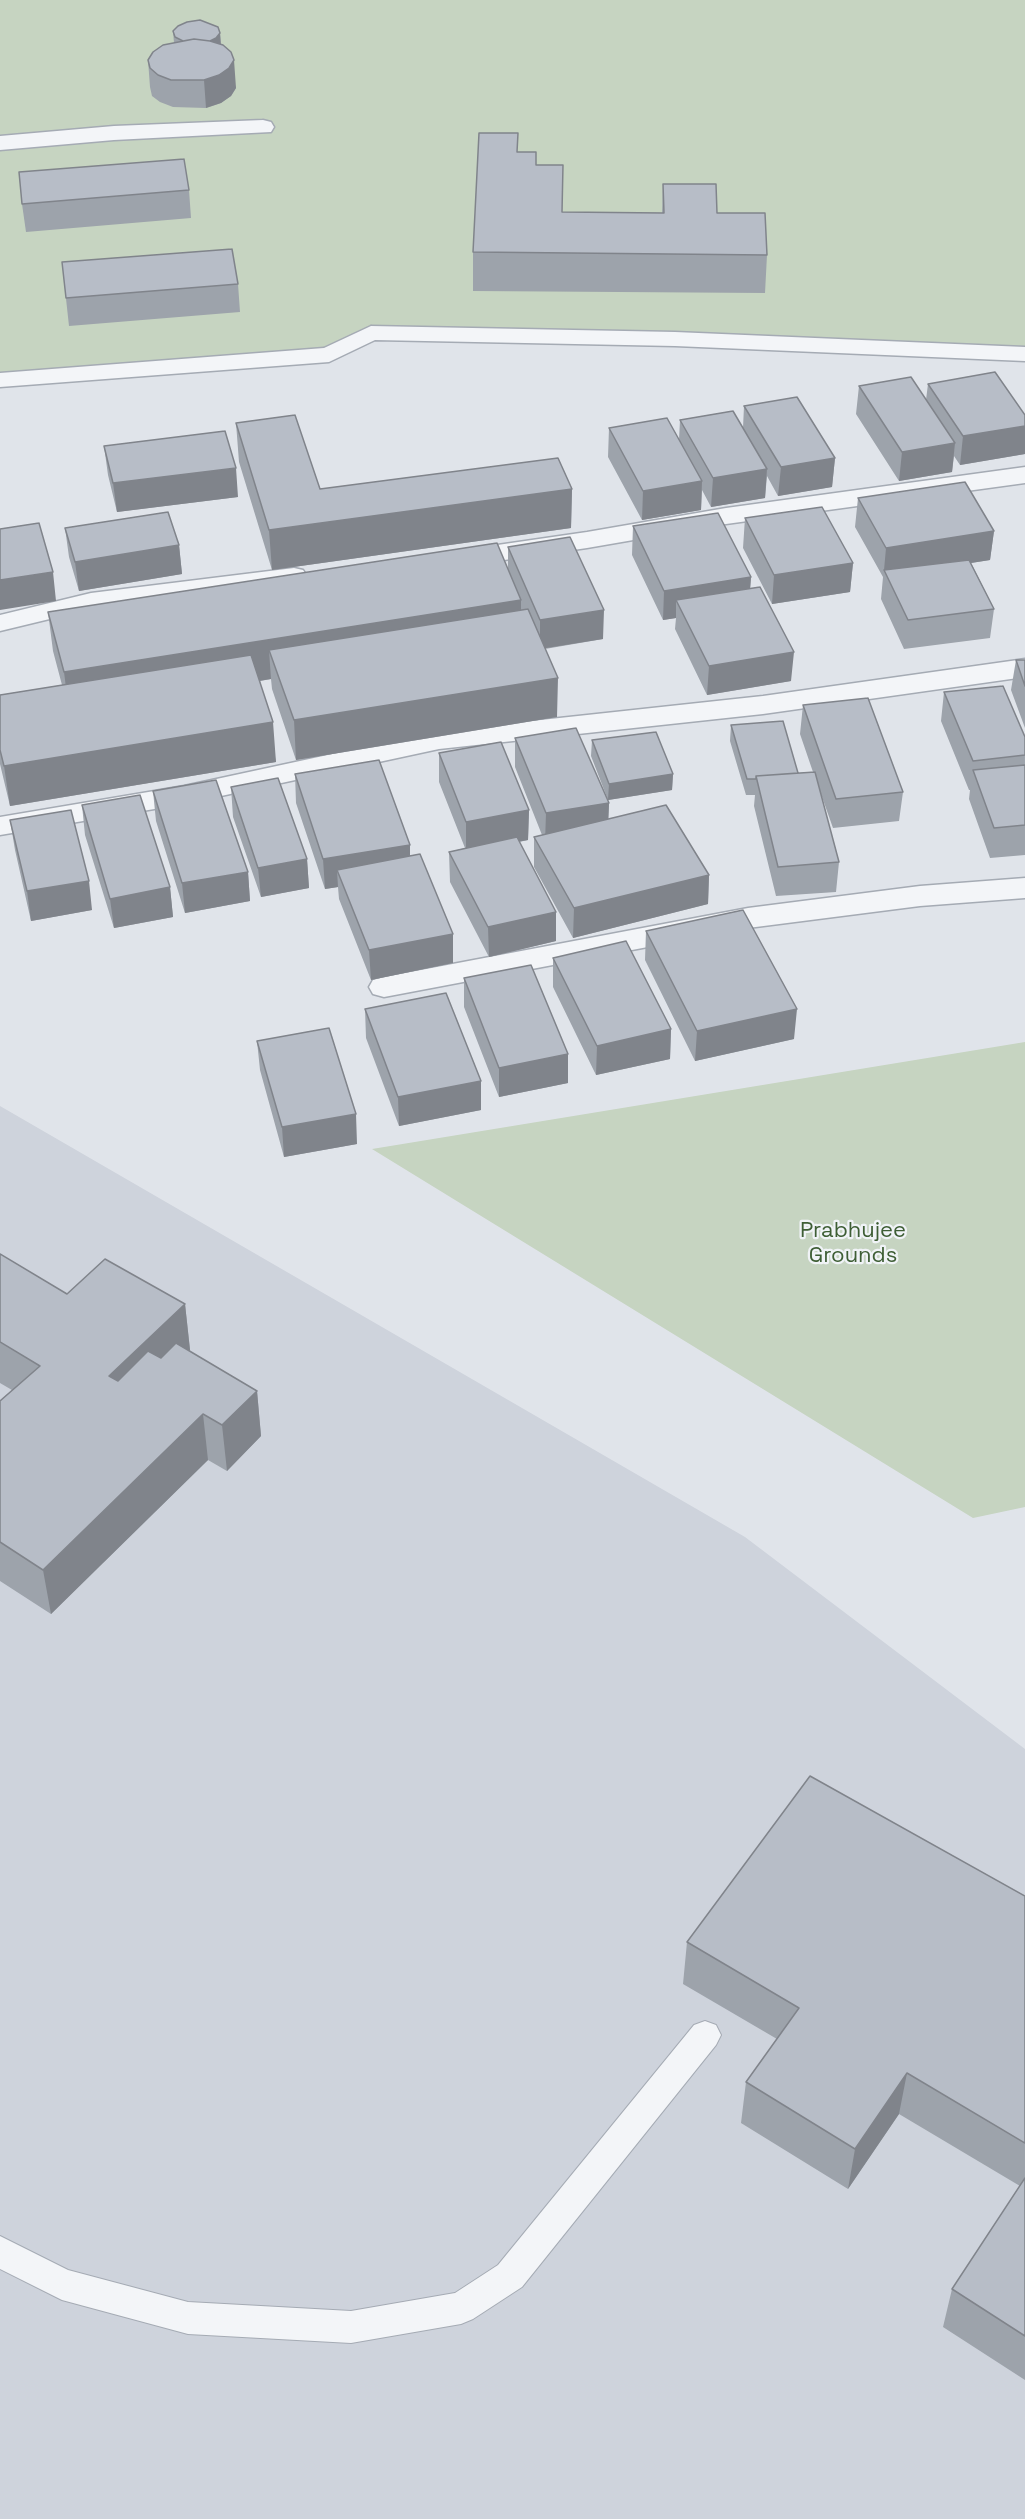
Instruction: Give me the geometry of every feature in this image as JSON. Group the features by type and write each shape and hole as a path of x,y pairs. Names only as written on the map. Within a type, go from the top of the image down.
{"street":[{"path":"0,143 114,133 263,127"},
{"path":"0,380 329,355 371,333 675,339 1025,354"},
{"path":"435,561 587,540 726,516 1025,474"},
{"path":"0,623 91,601 320,574"},
{"path":"0,826 184,795 439,740 763,705 1025,668"},
{"path":"384,987 748,918 920,896 1025,888"}],"lane":[{"path":"0,2252 62,2284 188,2318 351,2327 461,2308 510,2276 705,2035"}],"shaded area":[{"path":"0,1106 745,1537 1025,1749 1025,2519 0,2519"}],"green space":[{"path":"0,0 1025,0 1025,357 394,328 326,348 0,377"},
{"name":"Prabhujee Grounds","path":"1025,1042 1025,1507 973,1518 372,1149"}],"building":[{"path":"200,20 218,27 220,33 216,38 210,41 194,39 183,41 175,37 173,31 178,26"},
{"path":"194,39 223,45 231,52 234,60 229,68 219,75 204,80 171,80 158,75 150,68 148,60 153,52 163,45"},
{"path":"479,133 518,133 517,152 536,152 536,165 563,165 562,212 664,213 663,184 716,184 717,213 765,213 767,255 473,252"},
{"path":"184,159 189,190 22,204 19,172"},
{"path":"232,249 238,284 66,298 62,262"},
{"path":"995,372 1025,415 1025,426 963,436 928,384"},
{"path":"911,377 955,443 902,452 859,386"},
{"path":"797,397 835,458 781,467 744,406"},
{"path":"733,411 767,469 713,478 680,420"},
{"path":"295,415 320,489 558,458 572,489 269,530 236,423"},
{"path":"667,418 702,481 643,491 609,428"},
{"path":"225,431 236,468 113,483 104,446"},
{"path":"965,482 994,531 886,548 858,498"},
{"path":"822,507 853,563 774,575 745,518"},
{"path":"168,512 179,545 75,562 65,528"},
{"path":"718,513 751,577 664,591 633,526"},
{"path":"39,523 53,572 0,580 0,529"},
{"path":"570,537 604,610 540,620 508,547"},
{"path":"497,543 521,600 64,672 48,612"},
{"path":"969,560 994,609 908,620 884,570"},
{"path":"760,587 794,652 709,666 676,600"},
{"path":"528,609 558,678 294,720 269,650"},
{"path":"251,655 273,722 4,766 0,750 0,695"},
{"path":"1016,660 1025,660 1025,686"},
{"path":"1003,686 1025,737 1025,755 973,761 944,692"},
{"path":"868,698 903,792 836,799 803,705"},
{"path":"783,721 798,773 756,776 756,779 747,779 731,725"},
{"path":"576,728 609,803 546,813 515,738"},
{"path":"656,732 673,774 609,784 592,740"},
{"path":"501,742 529,810 466,822 439,753"},
{"path":"379,760 410,845 323,859 295,774"},
{"path":"1025,765 1025,825 994,828 973,770"},
{"path":"815,772 839,862 778,867 756,776"},
{"path":"278,778 307,859 258,868 231,787"},
{"path":"216,780 248,872 182,883 153,791"},
{"path":"140,795 170,887 110,899 82,805"},
{"path":"666,805 709,875 574,908 534,837"},
{"path":"71,810 89,881 27,891 10,820"},
{"path":"517,837 556,912 488,927 449,852"},
{"path":"420,854 453,934 369,950 337,870"},
{"path":"743,910 797,1009 697,1031 646,931"},
{"path":"626,941 671,1029 597,1046 553,958"},
{"path":"531,965 568,1054 499,1068 464,978"},
{"path":"446,993 481,1081 398,1097 365,1009"},
{"path":"329,1028 356,1114 282,1127 257,1041"},
{"path":"0,1254 67,1294 105,1259 185,1304 109,1376 118,1381 148,1351 161,1358 176,1343 257,1391 222,1425 203,1414 43,1570 0,1542 0,1401 40,1366 0,1342"},
{"path":"810,1776 1025,1896 1025,2143 907,2073 855,2149 746,2082 799,2008 687,1942"},
{"path":"1025,2178 1025,2336 952,2289"}]}
